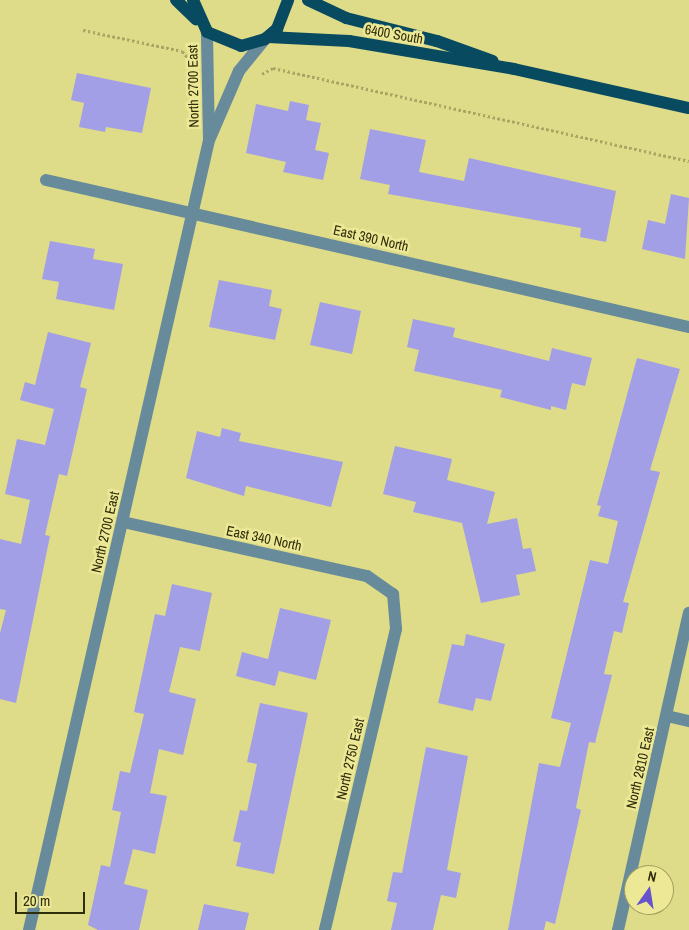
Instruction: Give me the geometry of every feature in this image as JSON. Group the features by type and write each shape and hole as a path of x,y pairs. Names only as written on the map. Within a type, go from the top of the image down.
{"main road":[{"name":"6400 South","path":"176,0 203,27 229,44 254,44 267,38 349,41 514,70 689,108"},
{"path":"192,0 203,27"},
{"path":"267,38 283,19 288,0"},
{"name":"6400 South","path":"308,0 346,18 437,41 514,70"}],"street":[{"name":"North 2700 East","path":"203,27 209,140"},
{"name":"North 2700 East","path":"29,930 209,140 239,70 267,38"},
{"name":"East 390 North","path":"46,180 689,326"},
{"name":"East 340 North","path":"123,522 367,576 394,594"},
{"name":"North 2750 East","path":"325,930 396,629 394,594"},
{"name":"North 2810 East","path":"618,930 689,612"},
{"path":"667,716 689,721"}],"path":[{"path":"82,30 182,51 192,68"},
{"path":"255,81 273,68 689,161"}],"building":[{"path":"77,73 151,88 142,133 106,127 105,132 79,127 84,103 71,100"},
{"path":"290,101 309,105 306,120 321,123 315,150 329,153 323,180 283,172 286,162 246,153 256,104 288,111"},
{"path":"370,129 426,140 419,172 464,181 469,158 616,191 606,242 580,237 581,228 388,194 390,185 360,179"},
{"path":"671,194 689,198 685,259 642,249 648,220 665,224"},
{"path":"50,241 95,249 93,259 123,264 114,310 56,299 59,282 42,279"},
{"path":"219,280 272,290 269,306 282,309 275,340 209,327"},
{"path":"320,302 361,311 352,354 310,345"},
{"path":"413,319 455,328 453,337 549,361 552,348 592,358 585,386 572,383 566,410 551,406 551,410 500,397 502,390 414,371 419,350 407,347"},
{"path":"48,332 91,343 80,387 87,389 67,476 59,474 45,535 50,536 16,703 0,699 0,633 6,610 0,609 0,539 21,544 30,500 5,494 17,439 45,445 54,409 20,400 25,382 35,385"},
{"path":"637,358 680,369 650,470 660,472 623,602 629,603 622,633 614,631 604,674 612,675 595,743 589,742 576,808 581,810 555,924 546,921 544,930 508,930 539,763 560,767 571,723 551,718 590,560 608,564 618,521 598,516 601,506 597,505"},
{"path":"222,428 241,433 239,441 343,462 331,507 246,486 244,496 186,478 197,431 220,437"},
{"path":"395,446 452,459 447,480 495,492 487,524 517,518 523,549 531,548 536,571 516,575 520,595 481,603 462,523 413,512 416,502 383,494"},
{"path":"172,584 212,593 200,651 180,647 169,692 196,699 183,755 159,749 150,793 167,796 155,854 133,849 124,884 148,890 139,930 98,930 88,925 101,865 110,867 121,812 112,810 120,771 130,773 144,714 134,712 155,614 165,616"},
{"path":"280,608 331,620 316,680 279,671 275,686 236,676 242,652 268,659"},
{"path":"466,634 505,644 491,701 476,698 473,711 438,703 452,644 464,646"},
{"path":"260,703 308,713 274,874 236,866 241,843 233,841 240,810 247,811 257,764 247,762"},
{"path":"426,747 468,756 447,870 461,873 456,898 441,895 433,930 391,930 397,903 387,901 393,872 402,873"},
{"path":"204,904 249,913 245,930 198,930"}]}
